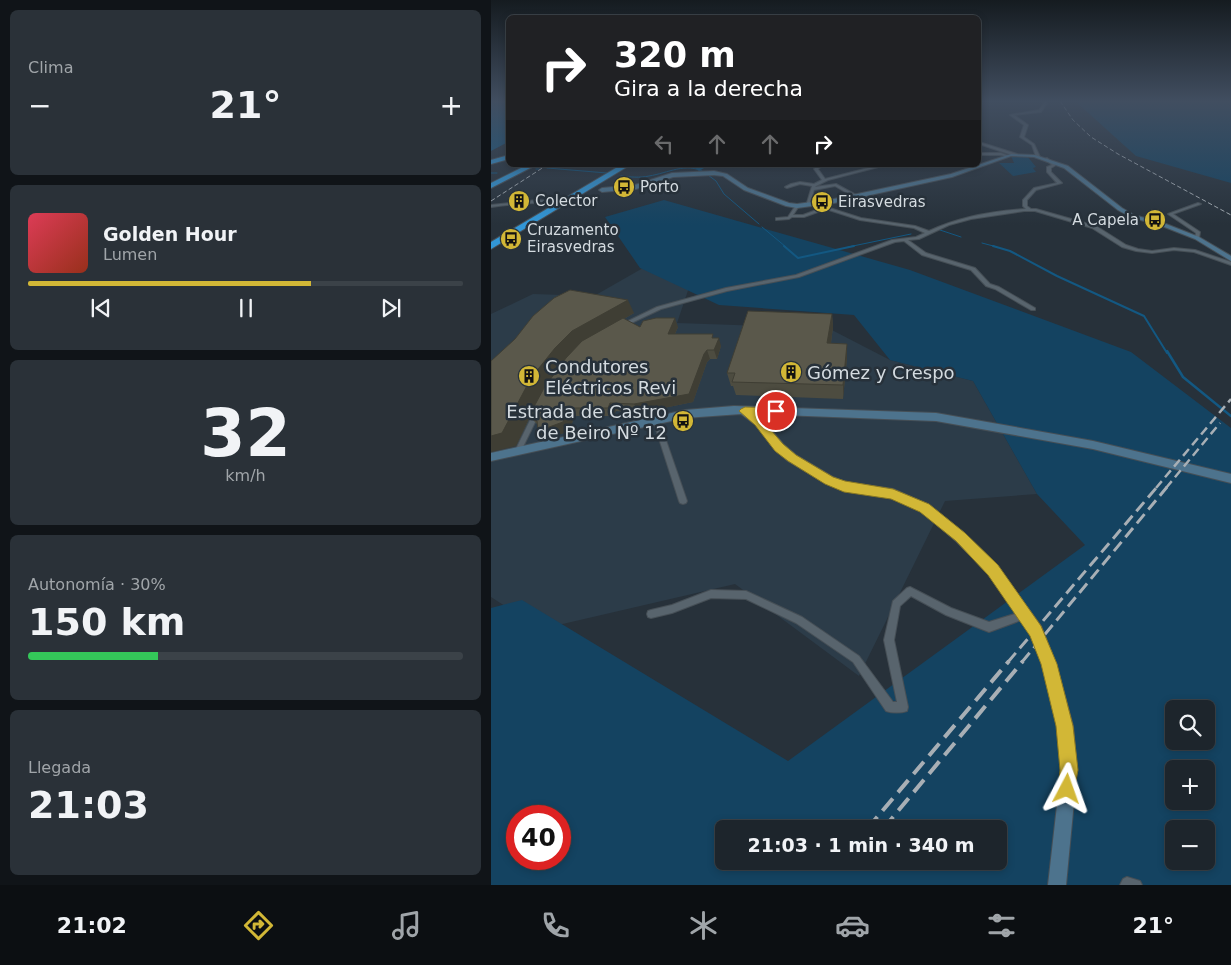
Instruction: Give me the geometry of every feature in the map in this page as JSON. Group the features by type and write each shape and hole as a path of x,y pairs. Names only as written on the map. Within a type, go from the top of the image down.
{"highway":[{"path":"491,162 506,158"},
{"path":"491,178 517,167"},
{"path":"491,186 529,167"},
{"path":"491,246 593,187 623,167"},
{"path":"593,187 594,190 602,190"},
{"path":"574,198 602,190"}],"street":[{"path":"1029,142 1033,145 1038,157"},
{"path":"981,144 1016,155"},
{"path":"981,154 1001,154 1007,156"},
{"path":"981,165 1007,156 1016,155 1047,159 1066,168 1132,216 1165,225 1197,238 1231,259"},
{"path":"1030,210 1025,206 1025,200 1035,189 1060,183 1049,172 1049,167 1055,165 1047,159"},
{"path":"818,167 816,169 824,180"},
{"path":"807,205 813,187 824,180 877,167"},
{"path":"602,190 636,187 673,175 714,173 725,175 746,189 787,205 797,206 855,196 952,175 975,167"},
{"path":"787,187 791,184 808,183 813,187 836,185 855,196"},
{"path":"491,206 527,204 536,201 564,204"},
{"path":"814,204 860,219 915,227 930,233"},
{"path":"1197,238 1198,233 1170,214 1199,204"},
{"path":"791,216 797,206"},
{"path":"777,219 804,216 825,208"},
{"path":"613,329 659,308 726,290 797,276 893,241 905,240 930,233 948,224 971,218 1030,210 1094,227 1123,246 1152,252 1174,249 1195,251 1231,264"},
{"path":"905,240 924,254 973,269 988,285 997,288 1033,309"},
{"path":"518,451 542,402"},
{"path":"491,457 685,414 734,410 936,417 1093,445 1231,479"},
{"path":"745,411 759,422 779,448 829,480 844,486 893,494 925,508 960,537 993,570 1025,615 1036,632 1049,664 1065,726 1069,770 1057,885"},
{"path":"656,420 683,501"},
{"path":"651,614 672,609 711,594 746,595 799,620 856,659 890,707 903,707 889,640 896,604 910,591 949,612 989,627 1025,615"},
{"path":"1125,885 1127,883 1136,885"}],"shaded area":[{"path":"491,142 506,142 506,143 491,151"},
{"path":"1121,142 1231,142 1231,183 1136,156"},
{"path":"1011,156 1027,156 1036,167 1033,168 1036,172 1013,176 999,163 1014,163"},
{"path":"664,200 910,270 1131,352 1231,428 1231,885 491,885 491,608 522,600 788,761 1085,545 1037,494 973,381 890,360 854,315 719,305 640,268 605,217"},
{"path":"657,260 697,264 677,323 828,328 890,360 973,381 1037,494 945,501 859,676 735,584 541,629 491,597 491,314 533,294 594,296"}],"building":[{"path":"570,290 628,300 572,331 555,348 531,378 502,433 491,436 491,361 515,339 533,316 554,298"},
{"name":"Gómez y Crespo","path":"748,311 832,314 827,343 847,344 843,385 732,382 735,373 727,373"},
{"path":"623,318 640,327 643,321 656,318 675,318 668,334 713,334 712,338 719,338 714,350 707,350 704,354 689,394 634,404 610,403 608,408 568,408 563,422 538,431 537,421 529,416 544,388 566,358 582,341"}],"waterway":[{"path":"547,168 607,173"},
{"path":"621,176 646,177 684,168 697,169 704,172"},
{"path":"491,173 497,173"},
{"path":"708,175 716,181 724,194 759,224"},
{"path":"762,227 786,247"},
{"path":"940,230 961,237"},
{"path":"848,247 911,234"},
{"path":"982,243 997,247"},
{"path":"784,246 798,258 854,246"},
{"path":"993,246 1010,251 1057,276 1144,316 1167,353"},
{"path":"1167,351 1183,377 1231,416"}],"railway":[{"path":"1099,142 1231,215"},
{"path":"491,201 544,167"},
{"path":"1156,488 1231,399"},
{"path":"1166,488 1220,423"},
{"path":"1008,662 1157,487"},
{"path":"1022,662 1167,487"},
{"path":"875,820 1009,661"},
{"path":"890,820 1023,661"}],"place":[{"name":"Porto","path":"624,187"},
{"name":"Colector","path":"519,201"},
{"name":"Eirasvedras","path":"822,202"},
{"name":"A Capela","path":"1155,220"},
{"name":"Cruzamento Eirasvedras","path":"511,239"},
{"name":"Gómez y Crespo","path":"791,372"},
{"name":"Condutores Eléctricos Revi","path":"529,376"},
{"name":"Estrada de Castro de Beiro Nº 12","path":"683,421"}],"route":[{"path":"776,411 745,411 759,422 779,448 829,480 844,486 893,494 925,508 960,537 993,570 1036,632 1049,664 1065,726 1069,770 1067,789"}]}
